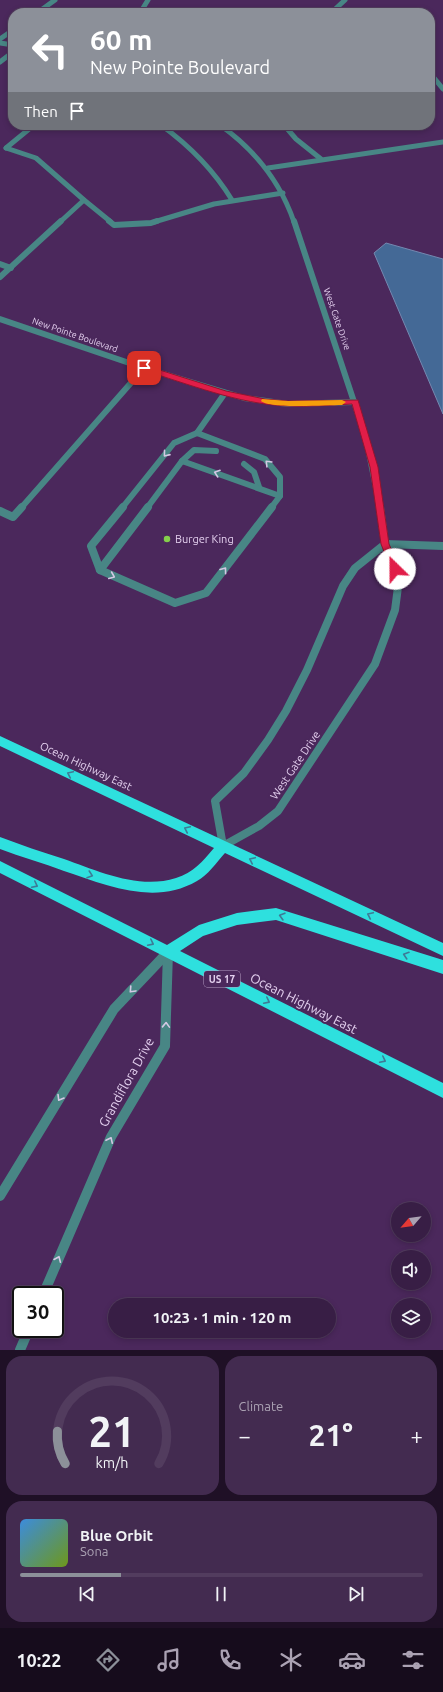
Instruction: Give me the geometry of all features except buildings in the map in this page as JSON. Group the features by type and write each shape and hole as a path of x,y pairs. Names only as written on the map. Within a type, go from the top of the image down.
{"highway":[{"name":"Ocean Highway East","path":"0,741 443,950"},
{"path":"0,843 102,879 126,885 148,887 166,886 190,878 200,872 223,846"},
{"name":"Ocean Highway East","path":"0,867 443,1091"},
{"path":"168,952 199,932 237,919 276,914 443,967"}],"street":[{"path":"44,8 55,0"},
{"path":"336,8 345,0"},
{"path":"0,62 8,56"},
{"path":"435,79 443,89"},
{"path":"0,152 3,147 27,130"},
{"path":"168,130 199,155 224,186 232,200"},
{"name":"West Gate Drive","path":"223,846 259,826 278,811 375,664 395,610 398,587 395,569 385,544 374,467 355,402 283,193 268,168 243,143 226,130"},
{"path":"289,130 301,143 321,159"},
{"path":"268,168 443,142"},
{"path":"3,147 36,158 114,225 151,223 214,204 283,193"},
{"path":"0,277 84,200"},
{"path":"0,264 11,268"},
{"name":"New Pointe Boulevard","path":"0,319 144,368 225,393 258,400 288,404 355,402"},
{"path":"0,511 13,517 144,368"},
{"path":"197,433 265,459 280,477 280,496 206,593 175,603 100,570 91,546 174,443 197,433 225,393"},
{"path":"100,570 182,461 194,450 216,451"},
{"path":"182,461 280,496"},
{"path":"244,464 254,472 259,488"},
{"path":"223,846 215,802 244,773 268,740 307,670 343,586 355,568 385,544 443,546"},
{"path":"0,1196 114,1009 168,952"},
{"name":"Grandiflora Drive","path":"47,1286 111,1137 165,1046 168,952"},
{"path":"20,1350 25,1338"}],"water":[{"path":"386,243 443,259 443,414 374,253"}],"slow traffic":[{"path":"265,401 288,404 342,402"}],"place":[{"name":"Burger King","path":"167,539"}],"route":[{"path":"144,368 244,398 288,404 355,402 374,467 385,544 395,569"}]}
